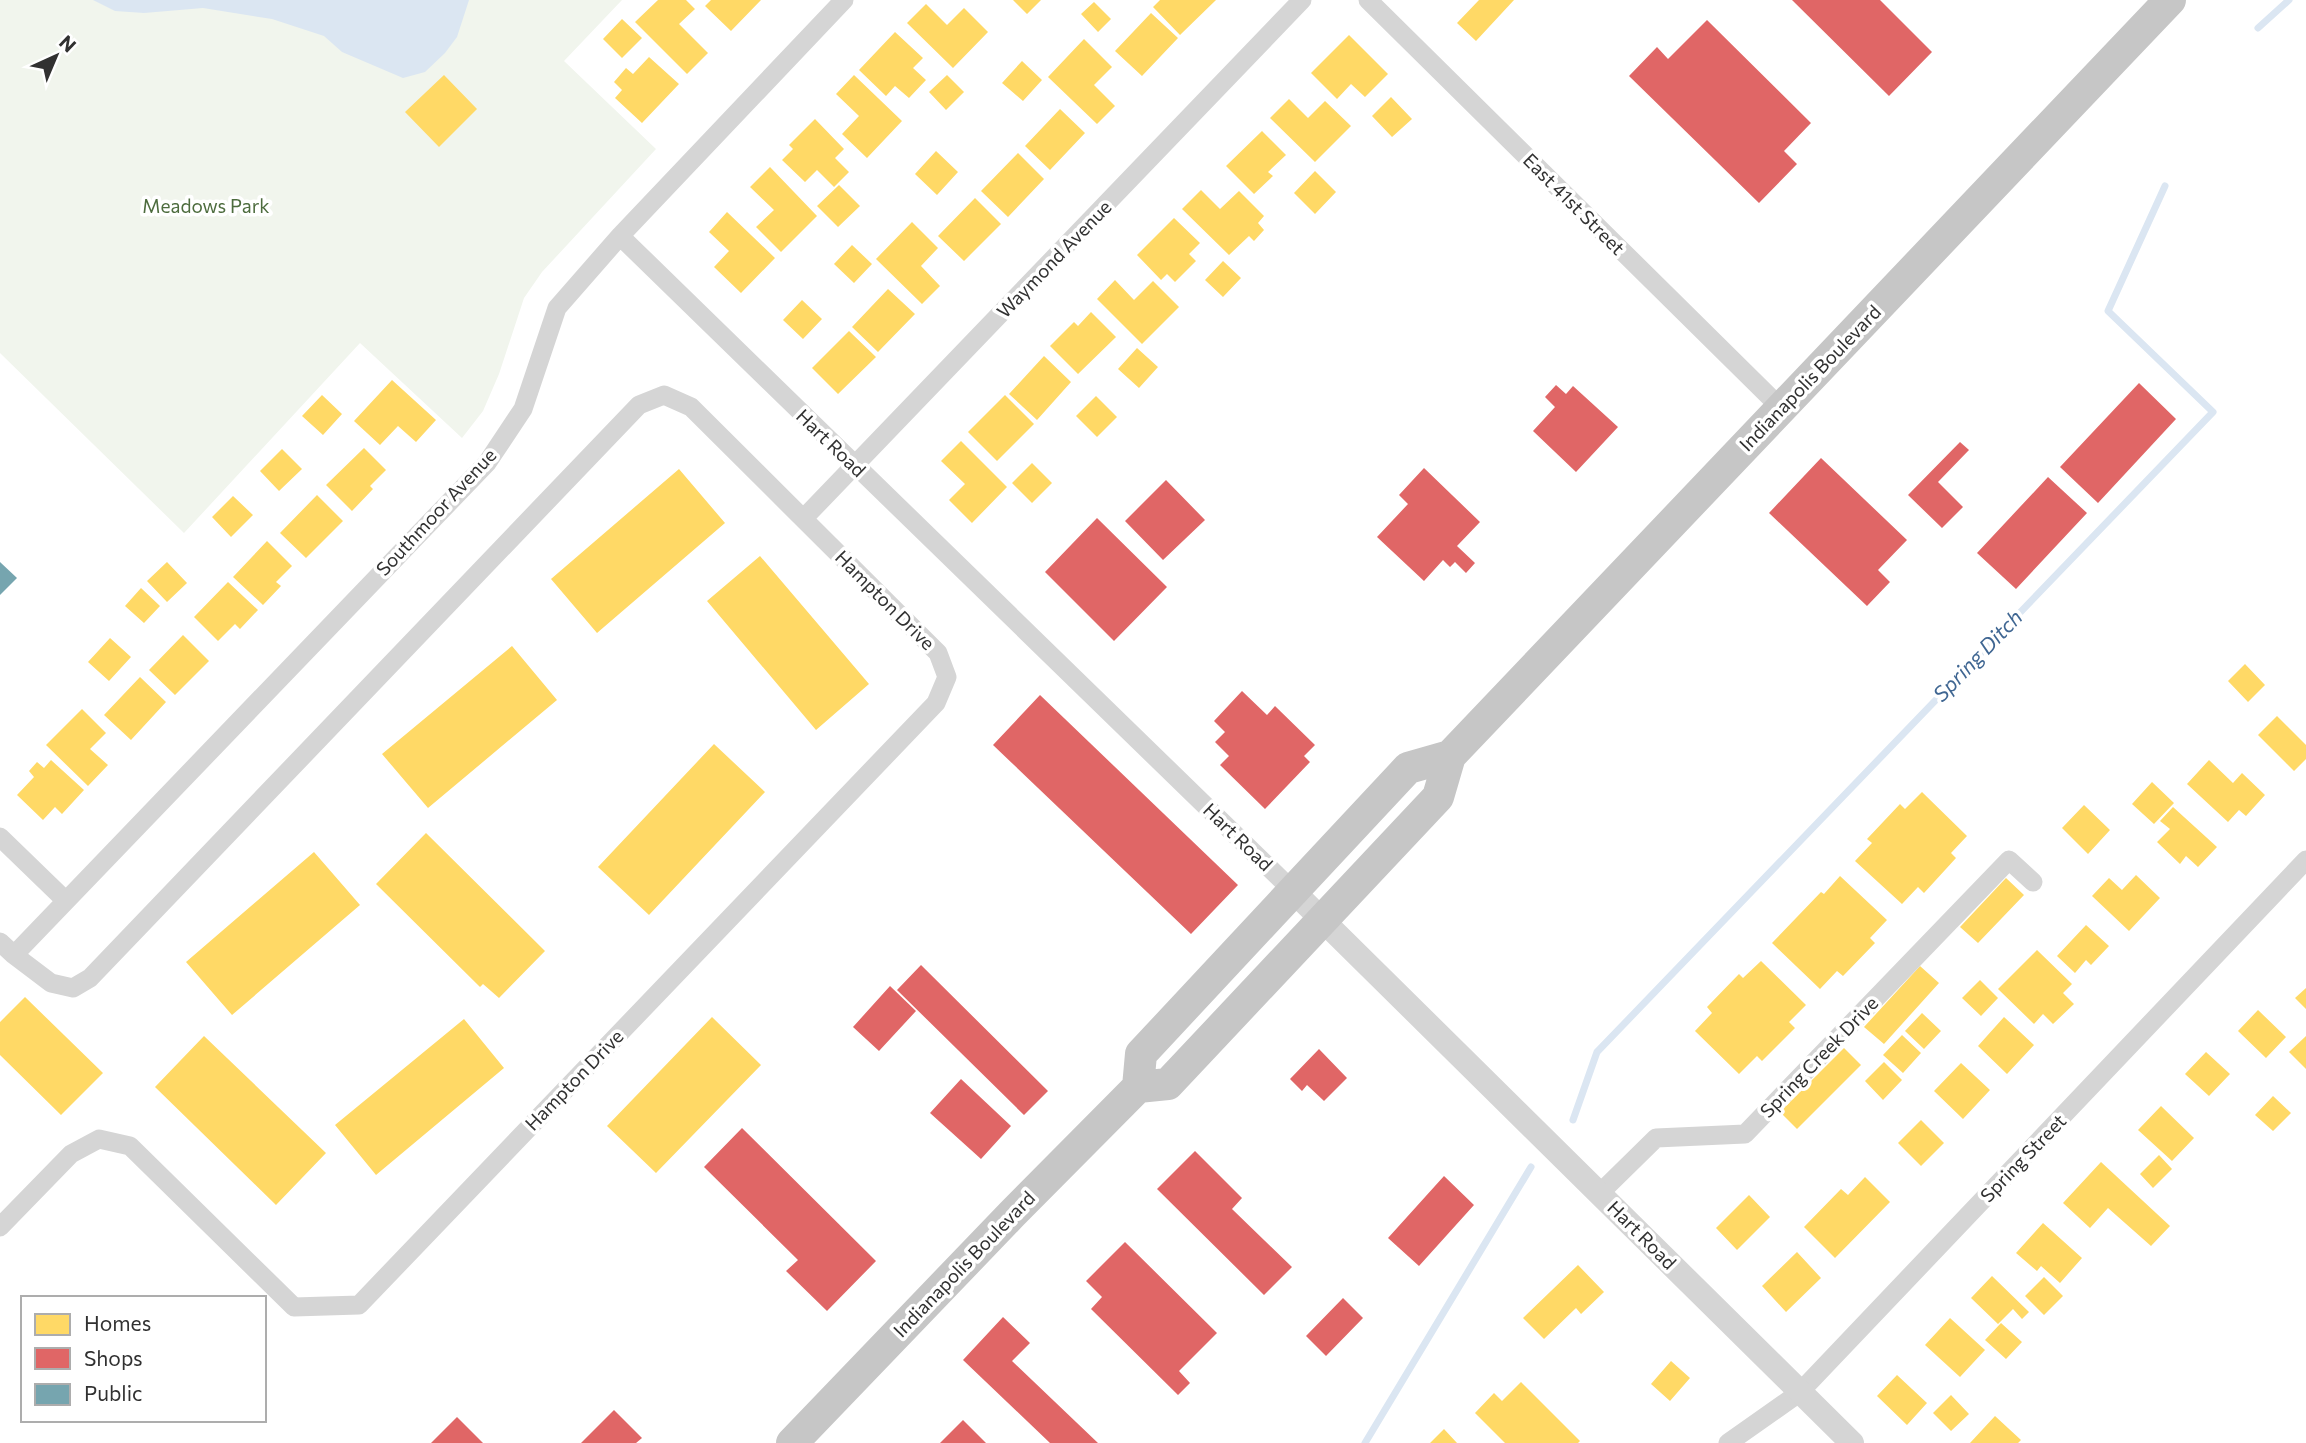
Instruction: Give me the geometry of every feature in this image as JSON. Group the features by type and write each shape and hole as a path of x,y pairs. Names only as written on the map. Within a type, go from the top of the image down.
{"highway":[{"name":"Indianapolis Boulevard","path":"792,1443 1138,1087 1168,1084 1438,797 1450,756 2169,0"},
{"path":"1138,1087 1141,1054 1408,768 1450,756"}],"street":[{"name":"Southmoor Avenue","path":"65,900 487,463 523,409 557,308 620,236 844,0"},
{"name":"Waymond Avenue","path":"804,519 1302,0"},
{"name":"East 41st Street","path":"1368,0 1781,408"},
{"name":"Hart Road","path":"620,236 1293,891 1852,1443"},
{"name":"Hampton Drive","path":"0,1227 71,1154 99,1139 110,1141 130,1146 294,1307 359,1305 936,703 947,677 938,653 804,519 691,407 664,395 639,405 90,978 73,988 51,983 7,949 65,900"},
{"path":"0,837 65,900"},
{"name":"Spring Creek Drive","path":"1600,1193 1656,1138 1745,1134 2009,860 2033,882"},
{"name":"Spring Street","path":"1728,1443 1800,1393 2306,860"}],"green space":[{"name":"Meadows Park","path":"0,0 622,0 564,61 656,149 542,272 524,298 499,374 483,411 462,438 360,343 184,533 0,353"}],"shaded area":[{"path":"93,0 469,0 457,37 445,53 425,72 403,78 342,52 324,36 272,19 203,8 144,13 115,11"}],"building: Homes":[{"path":"658,0 686,0 695,9 679,24 708,53 687,74 635,22"},
{"path":"711,0 761,0 731,31 705,6"},
{"path":"1013,0 1041,0 1027,14"},
{"path":"1160,0 1216,0 1180,35 1153,7"},
{"path":"1479,0 1514,0 1476,41 1457,23"},
{"path":"1094,2 1111,19 1098,32 1081,14"},
{"path":"926,4 947,25 964,8 988,32 953,68 907,23"},
{"path":"1151,13 1178,38 1142,76 1115,51"},
{"path":"622,19 642,38 622,58 603,39"},
{"path":"895,32 923,58 913,68 926,80 909,98 895,86 886,96 859,70"},
{"path":"1349,35 1388,74 1365,97 1351,84 1337,99 1311,73"},
{"path":"1084,39 1112,67 1094,85 1115,106 1097,124 1048,77"},
{"path":"649,57 679,84 642,123 615,98 622,90 614,82 626,68 633,74"},
{"path":"1022,61 1042,80 1023,101 1002,83"},
{"path":"444,75 477,109 439,147 405,112"},
{"path":"854,75 902,121 867,158 842,134 859,116 836,94"},
{"path":"947,75 964,92 946,110 929,92"},
{"path":"1391,97 1412,119 1392,137 1372,116"},
{"path":"1289,99 1308,118 1325,101 1351,126 1315,162 1270,118"},
{"path":"1060,109 1085,133 1050,170 1025,146"},
{"path":"815,119 844,149 835,158 849,172 834,187 817,170 805,182 782,160 793,149 789,145"},
{"path":"1262,131 1286,155 1268,172 1273,176 1254,194 1226,166"},
{"path":"936,151 958,172 937,195 915,174"},
{"path":"1018,153 1044,179 1008,217 981,191"},
{"path":"770,167 817,216 781,252 756,227 774,210 750,187"},
{"path":"1315,171 1336,192 1315,214 1294,193"},
{"path":"839,185 860,206 838,227 817,206"},
{"path":"1201,190 1220,209 1239,191 1264,216 1258,223 1264,230 1254,241 1249,236 1229,255 1182,209"},
{"path":"975,198 1001,224 964,261 938,236"},
{"path":"727,212 775,258 741,293 714,267 729,251 709,232"},
{"path":"1174,218 1200,243 1189,254 1196,261 1175,282 1167,274 1161,280 1137,255"},
{"path":"912,222 938,248 921,266 940,286 922,304 876,259"},
{"path":"852,245 872,264 854,283 834,264"},
{"path":"1223,261 1241,278 1223,297 1205,280"},
{"path":"1115,280 1134,300 1153,281 1179,307 1142,344 1097,299"},
{"path":"888,289 915,314 878,352 852,327"},
{"path":"802,300 822,319 803,339 783,320"},
{"path":"1091,312 1116,337 1078,374 1050,346 1074,322 1078,326"},
{"path":"849,331 876,357 838,394 812,368"},
{"path":"1137,348 1158,367 1139,388 1118,369"},
{"path":"1044,356 1071,382 1037,420 1009,394"},
{"path":"392,380 436,420 416,442 398,426 380,445 354,421"},
{"path":"322,395 342,414 323,435 302,416"},
{"path":"1005,395 1034,424 997,461 968,432"},
{"path":"1096,396 1117,417 1097,437 1076,416"},
{"path":"961,441 1007,487 972,523 949,500 965,484 941,461"},
{"path":"364,448 386,470 370,486 373,489 352,511 326,485"},
{"path":"282,449 302,469 279,491 260,471"},
{"path":"1032,463 1052,483 1032,503 1012,483"},
{"path":"679,469 725,523 597,633 551,579"},
{"path":"317,495 343,521 306,558 280,533"},
{"path":"233,496 253,515 231,537 212,517"},
{"path":"267,541 292,566 276,582 281,586 263,605 233,577"},
{"path":"760,556 869,684 816,730 707,601"},
{"path":"167,562 187,583 167,602 147,581"},
{"path":"228,582 258,610 240,629 235,624 218,641 194,617"},
{"path":"141,588 160,606 144,623 125,606"},
{"path":"183,635 209,661 175,695 149,670"},
{"path":"110,638 131,657 109,681 88,662"},
{"path":"512,646 557,700 428,808 382,754"},
{"path":"2245,664 2265,685 2248,702 2228,681"},
{"path":"140,677 166,702 131,740 104,715"},
{"path":"82,709 106,733 90,749 108,765 88,786 46,745"},
{"path":"2277,716 2306,745 2306,759 2294,771 2258,735"},
{"path":"714,744 765,792 649,915 598,867"},
{"path":"51,760 84,790 62,814 55,807 43,820 17,795 34,777 29,771 37,762 44,768"},
{"path":"2209,760 2233,783 2242,773 2265,795 2246,816 2239,810 2228,822 2187,784"},
{"path":"2152,782 2174,803 2154,824 2132,804"},
{"path":"1922,792 1967,836 1951,853 1956,858 1924,893 1918,887 1902,904 1855,861 1872,843 1867,839 1900,804 1905,809"},
{"path":"2084,805 2110,830 2088,854 2062,828"},
{"path":"2173,807 2217,847 2198,867 2186,856 2180,864 2157,842 2170,829 2160,821"},
{"path":"426,833 545,951 499,998 483,984 480,987 376,884"},
{"path":"314,852 360,905 232,1015 186,962"},
{"path":"2136,875 2160,898 2129,931 2092,896 2109,878 2122,890"},
{"path":"1840,876 1887,920 1870,938 1875,943 1843,976 1837,971 1820,989 1772,943"},
{"path":"2006,878 2024,895 1978,943 1960,927"},
{"path":"2086,925 2109,946 2091,965 2086,960 2075,973 2057,956"},
{"path":"2037,950 2072,984 2063,993 2074,1004 2053,1024 2043,1014 2034,1024 1998,989"},
{"path":"1761,961 1806,1005 1789,1022 1795,1028 1762,1061 1757,1056 1739,1074 1695,1031 1712,1013 1707,1007 1739,974 1743,978"},
{"path":"1920,966 1939,983 1884,1044 1864,1027"},
{"path":"1980,980 1998,998 1981,1016 1962,998"},
{"path":"2306,988 2306,1009 2295,998"},
{"path":"25,997 103,1073 61,1115 0,1055 0,1022"},
{"path":"2258,1010 2286,1037 2266,1058 2238,1031"},
{"path":"1922,1013 1941,1031 1924,1049 1905,1031"},
{"path":"712,1017 761,1065 656,1173 607,1126"},
{"path":"2004,1017 2034,1045 2007,1074 1978,1046"},
{"path":"464,1019 504,1068 376,1175 335,1125"},
{"path":"1902,1035 1921,1053 1903,1073 1883,1055"},
{"path":"204,1036 326,1153 276,1205 155,1087"},
{"path":"2306,1036 2306,1069 2289,1052"},
{"path":"1844,1048 1861,1065 1797,1129 1780,1112"},
{"path":"2206,1052 2230,1074 2209,1096 2185,1074"},
{"path":"1884,1062 1902,1080 1883,1100 1865,1081"},
{"path":"1961,1063 1990,1090 1963,1119 1934,1091"},
{"path":"2273,1096 2291,1113 2273,1131 2255,1115"},
{"path":"2161,1106 2194,1138 2172,1161 2138,1130"},
{"path":"1921,1120 1944,1143 1921,1166 1898,1143"},
{"path":"2159,1155 2172,1169 2153,1188 2140,1174"},
{"path":"2101,1162 2170,1226 2151,1246 2108,1208 2090,1228 2063,1203"},
{"path":"1865,1177 1890,1202 1835,1258 1804,1227 1841,1189 1848,1195"},
{"path":"1749,1195 1770,1217 1737,1250 1716,1228"},
{"path":"2043,1223 2082,1258 2060,1283 2041,1266 2037,1271 2016,1253"},
{"path":"1797,1252 1821,1278 1786,1312 1762,1286"},
{"path":"1578,1265 1604,1292 1581,1314 1576,1308 1544,1339 1523,1318"},
{"path":"1992,1276 2029,1312 2022,1319 2013,1309 1998,1324 1971,1298"},
{"path":"2044,1277 2063,1296 2044,1315 2025,1296"},
{"path":"1950,1318 1985,1350 1960,1377 1925,1345"},
{"path":"2001,1323 2022,1342 2006,1359 1985,1340"},
{"path":"1671,1361 1690,1378 1670,1401 1651,1384"},
{"path":"1897,1375 1927,1403 1907,1425 1877,1396"},
{"path":"1521,1382 1580,1441 1578,1443 1505,1443 1475,1413 1494,1393 1502,1401"},
{"path":"1951,1395 1969,1414 1951,1431 1933,1413"},
{"path":"1995,1416 2021,1440 2018,1443 1970,1443"},
{"path":"1444,1429 1457,1443 1430,1443"}],"building: Shops":[{"path":"1792,0 1880,0 1932,52 1889,96"},
{"path":"1707,20 1811,123 1784,151 1797,164 1759,203 1629,76 1657,47 1668,59"},
{"path":"2139,383 2176,419 2098,503 2060,467"},
{"path":"1556,385 1566,394 1573,386 1618,427 1576,472 1533,431 1555,407 1545,397"},
{"path":"1960,442 1969,450 1938,482 1963,507 1942,528 1908,495"},
{"path":"1821,458 1907,540 1878,570 1890,582 1867,606 1769,513"},
{"path":"1424,468 1480,522 1457,546 1475,563 1466,573 1455,562 1450,567 1443,560 1424,581 1377,537 1408,504 1399,495"},
{"path":"2048,477 2087,513 2016,589 1977,553"},
{"path":"1166,480 1205,520 1163,560 1125,521"},
{"path":"1097,518 1167,587 1114,641 1045,572"},
{"path":"1242,691 1267,715 1275,706 1315,745 1304,756 1310,762 1265,809 1220,765 1229,756 1215,742 1225,732 1214,721"},
{"path":"1040,695 1238,885 1191,934 993,745"},
{"path":"921,965 1048,1091 1024,1115 897,990"},
{"path":"890,986 916,1011 879,1051 853,1027"},
{"path":"1319,1049 1347,1078 1324,1101 1307,1085 1302,1091 1290,1079"},
{"path":"961,1079 1011,1126 981,1159 930,1113"},
{"path":"742,1128 876,1261 827,1311 786,1271 798,1260 704,1167"},
{"path":"1195,1151 1242,1198 1232,1209 1292,1267 1264,1295 1157,1189"},
{"path":"1444,1176 1474,1205 1419,1266 1388,1238"},
{"path":"1125,1242 1217,1333 1179,1371 1190,1383 1178,1395 1091,1309 1102,1297 1086,1281"},
{"path":"1343,1298 1363,1318 1326,1356 1306,1336"},
{"path":"1003,1317 1030,1343 1012,1361 1098,1443 1050,1443 963,1360"},
{"path":"614,1410 642,1438 636,1443 581,1443"},
{"path":"457,1417 483,1443 431,1443"},
{"path":"963,1420 986,1443 940,1443"}],"building: Public":[{"path":"0,562 17,578 0,595"}],"waterway":[{"name":"Spring Ditch","path":"2258,28 2289,0"},
{"name":"Spring Ditch","path":"1573,1120 1597,1052 2213,412 2108,311 2165,186"},
{"path":"1365,1443 1531,1167"}]}
